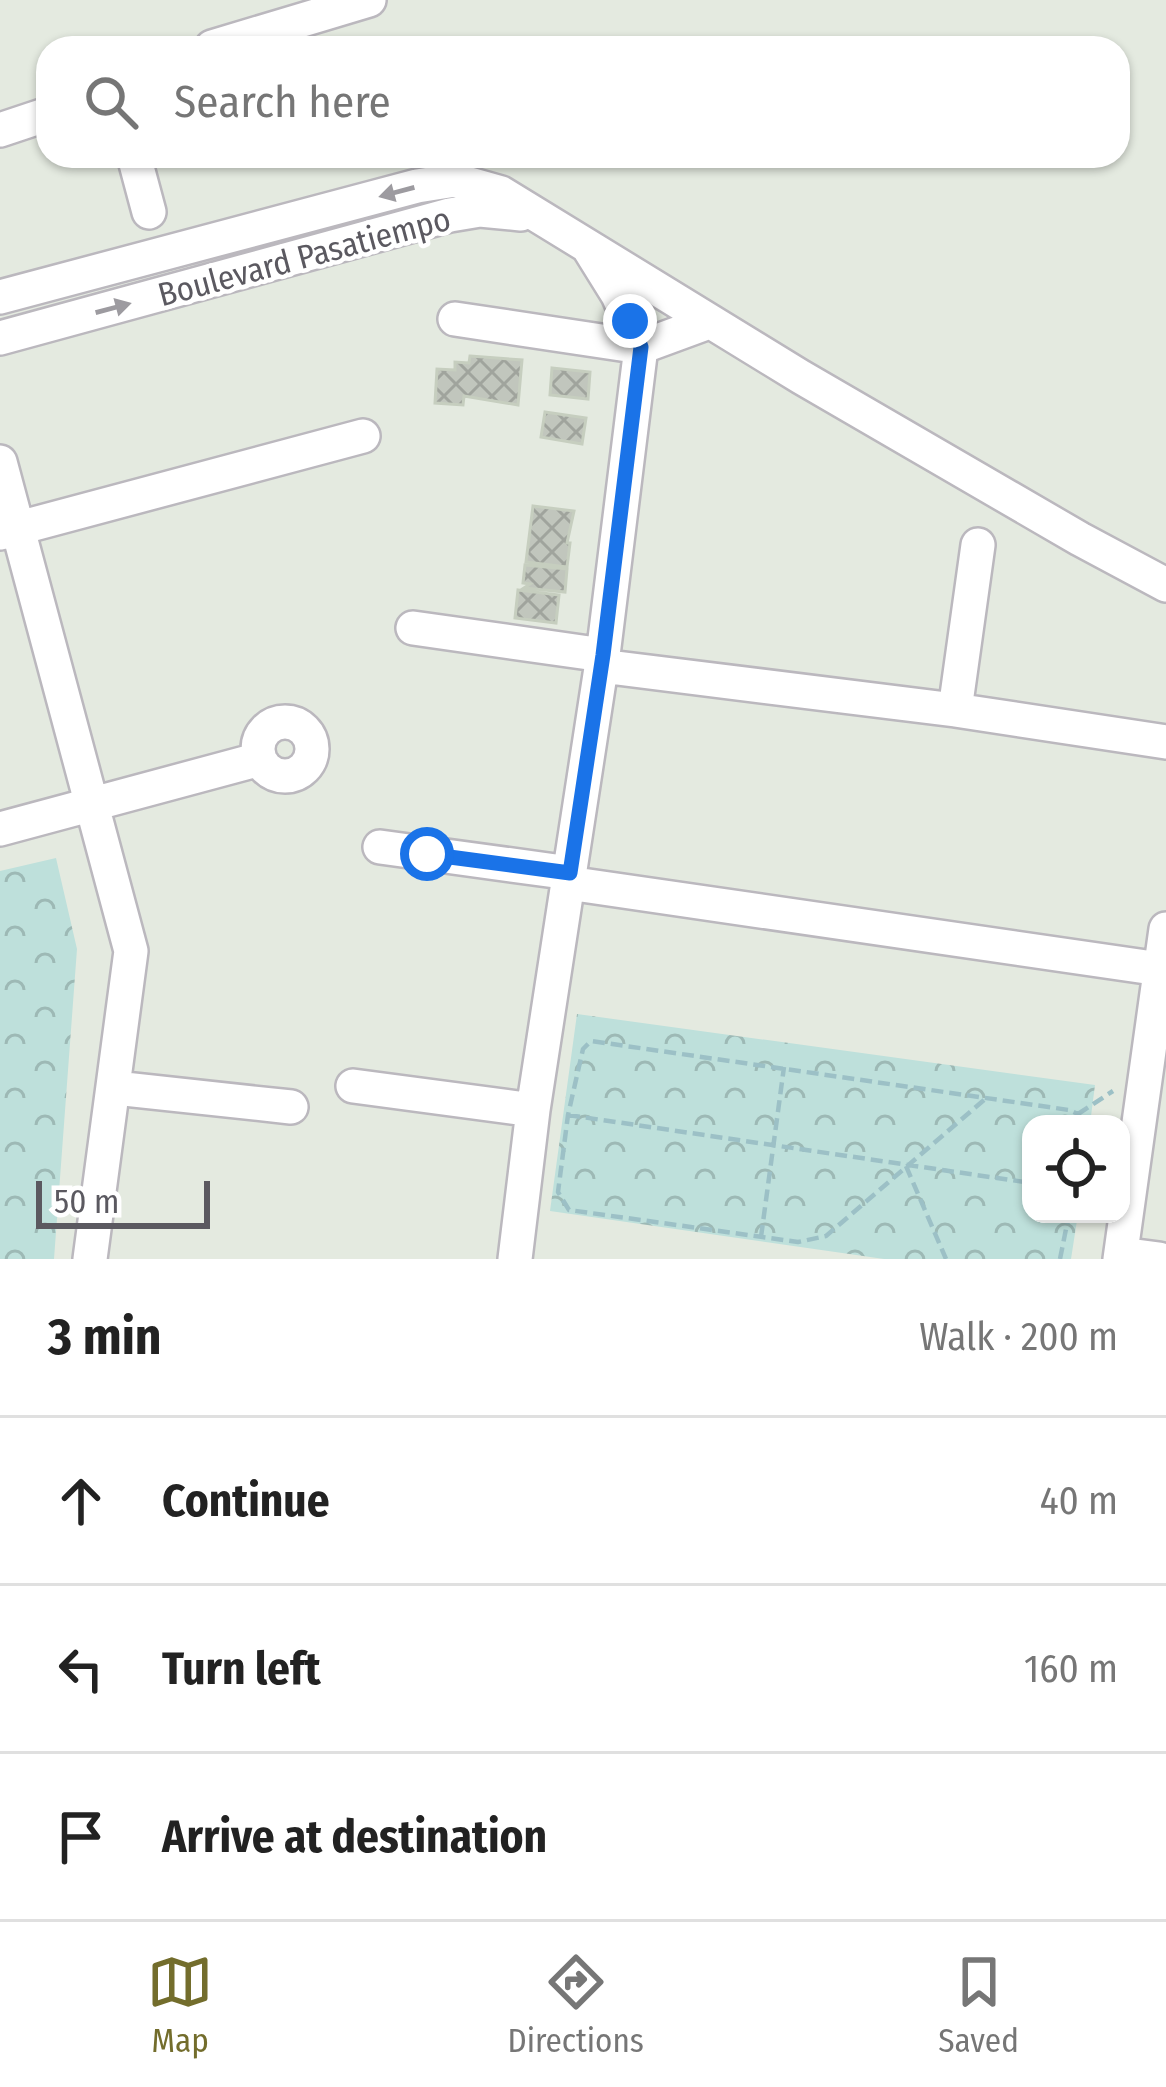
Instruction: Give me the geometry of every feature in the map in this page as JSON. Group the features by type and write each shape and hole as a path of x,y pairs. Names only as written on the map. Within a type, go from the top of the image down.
{"street":[{"path":"249,36 369,0"},
{"path":"0,130 36,119"},
{"path":"137,168 149,212"},
{"name":"Boulevard Pasatiempo","path":"0,297 455,180 501,193 546,220"},
{"name":"Boulevard Pasatiempo","path":"0,338 450,214 509,211 546,220"},
{"path":"546,220 709,322 1166,585"},
{"path":"515,1259 533,1110 602,661 641,347 618,295 585,242"},
{"path":"455,319 641,347 709,322"},
{"path":"9,531 363,436"},
{"path":"0,462 9,531 94,804 131,951 90,1259"},
{"path":"955,710 978,545"},
{"path":"413,628 602,661 1166,742"},
{"path":"0,829 260,759"},
{"path":"380,847 1160,969"},
{"path":"1160,1259 1120,1256 1166,929"},
{"path":"353,1086 533,1110"},
{"path":"115,1088 290,1107"}],"path":[{"path":"984,1100 826,1236 798,1242 568,1210 558,1192 568,1115 583,1049 590,1041 1078,1114 1147,1068"},
{"path":"761,1237 784,1067"},
{"path":"533,1110 1022,1182"},
{"path":"906,1166 946,1259"},
{"path":"1060,1259 1067,1223"}],"green space":[{"path":"56,858 77,949 54,1259 0,1259 0,871"},
{"path":"577,1014 1095,1085 1091,1115 1022,1115 1022,1223 1077,1223 1071,1259 884,1259 550,1211"}],"building":[{"path":"470,356 522,360 518,405 464,396 463,405 435,403 437,369 455,370 455,362 469,363"},
{"path":"552,368 590,372 588,399 550,395"},
{"path":"545,412 586,418 582,444 541,437"},
{"path":"533,506 574,511 567,567 526,562"},
{"path":"525,565 567,569 565,592 524,588 530,584 523,583"},
{"path":"518,590 559,595 556,623 515,618"}],"route":[{"path":"427,854 570,873 641,347 630,321"}]}
